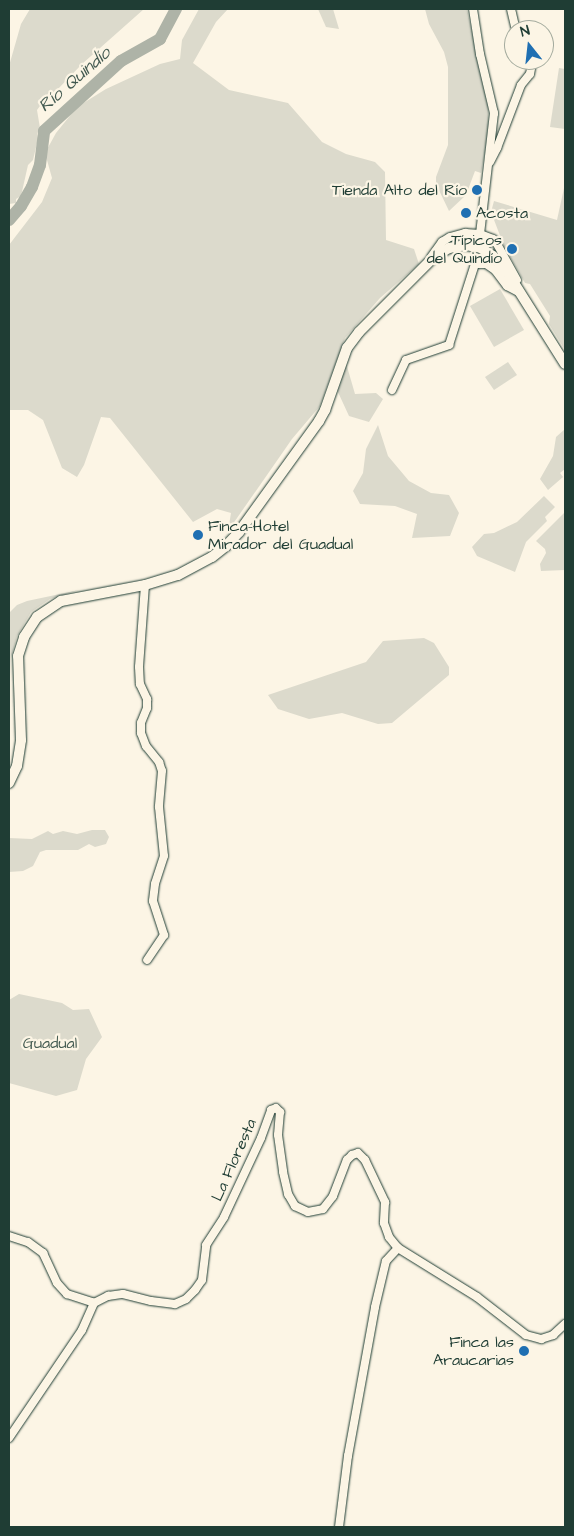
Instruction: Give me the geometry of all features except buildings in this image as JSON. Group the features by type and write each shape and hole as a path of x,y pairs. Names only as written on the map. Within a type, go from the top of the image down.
{"main road":[{"path":"9,783 17,766 21,740 18,656 30,626 45,610 71,598 145,585 190,570 212,557 239,532 319,421 325,410 347,348 365,326 424,266 442,251 466,245 481,248 499,260 565,364"}],"street":[{"path":"473,9 480,54 493,103 489,164 480,234"},
{"path":"489,164 521,84 530,74 531,70"},
{"path":"424,266 442,242 450,237 465,233 480,234 493,239 549,339"},
{"path":"392,390 406,360 449,345 475,264 486,264 495,270 507,286 521,294"},
{"path":"145,585 139,667 140,684 147,699 147,708 141,722 141,734 146,746 159,762 162,771 159,807 164,856 154,884 153,901 164,934 147,960"},
{"name":"La Floresta","path":"94,1303 108,1296 124,1294 151,1301 175,1304 186,1299 195,1290 202,1280 205,1248 222,1222 261,1138 271,1110 276,1108 280,1112 278,1135 283,1172 291,1202 302,1211 316,1212 323,1209 334,1196 347,1160 352,1155 358,1154 365,1160 385,1202 384,1223 389,1237 398,1248 477,1297 526,1335 541,1339 553,1335 565,1324"},
{"path":"9,1236 28,1242 43,1253 57,1283 67,1294 94,1303 82,1330 9,1438"},
{"path":"339,1527 348,1456 375,1307 386,1261 398,1248"}],"green space":[{"path":"30,9 144,9 82,64 57,90 48,95 37,110 40,128 37,134 38,139 33,160 28,165 21,196 16,199 16,203 9,204 9,66 21,24"},
{"path":"199,9 228,9 216,22 193,63 229,90 288,103 322,142 346,154 375,162 385,172 386,240 414,249 419,264 380,298 345,338 320,406 292,439 228,531 231,513 217,509 193,522 110,418 101,417 84,465 77,477 62,468 43,420 28,410 9,410 9,245 42,202 52,178 45,153 56,133 77,107 106,89 160,64 180,59 182,40"},
{"path":"318,9 333,9 339,29 326,27"},
{"path":"425,9 467,9 488,104 489,132 481,173 475,171 466,195 449,211 436,184 436,177 448,145 448,67 444,52 429,24"},
{"path":"559,68 565,69 565,129 550,127"},
{"path":"564,188 565,350 549,324 550,316 530,284 525,283 504,246 491,212 494,201 557,220"},
{"path":"500,289 524,330 494,347 470,306"},
{"path":"508,362 517,375 494,390 485,377"},
{"path":"346,363 355,394 376,393 383,399 369,422 349,416 337,390"},
{"path":"378,425 388,456 409,481 431,493 449,495 459,513 450,536 412,538 417,514 395,506 360,504 353,491 363,473 366,449"},
{"path":"565,429 565,469 560,473 563,477 548,490 540,479 553,456 556,437"},
{"path":"544,496 555,507 545,517 547,521 526,542 515,572 477,556 472,547 484,534 494,533 517,522"},
{"path":"565,512 565,570 541,571 540,564 546,553 545,549 536,541"},
{"path":"79,590 50,599 31,612 17,636 11,658 11,677 9,613 17,605 27,601"},
{"path":"424,638 434,643 449,667 449,675 392,723 378,724 342,713 309,719 278,709 268,695 366,662 383,641"},
{"path":"92,830 105,830 109,837 106,844 95,847 89,844 78,850 46,850 40,852 33,866 23,871 9,872 9,838 32,839 48,831 53,834 63,831 77,834"},
{"name":"Guadual","path":"19,994 62,1003 73,1010 89,1009 102,1037 86,1059 77,1090 56,1096 9,1083 9,1000"}],"waterway":[{"name":"Río Quindío","path":"9,220 21,206 32,187 40,165 44,131 121,61 160,39 176,9"}],"place":[{"name":"Tienda Alto del Río","path":"477,190"},
{"name":"Acosta","path":"466,213"},
{"name":"Típicos del Quindío","path":"512,249"},
{"name":"Finca-Hotel Mirador del Guadual","path":"198,535"},
{"name":"Finca las Araucarias","path":"524,1351"}]}
